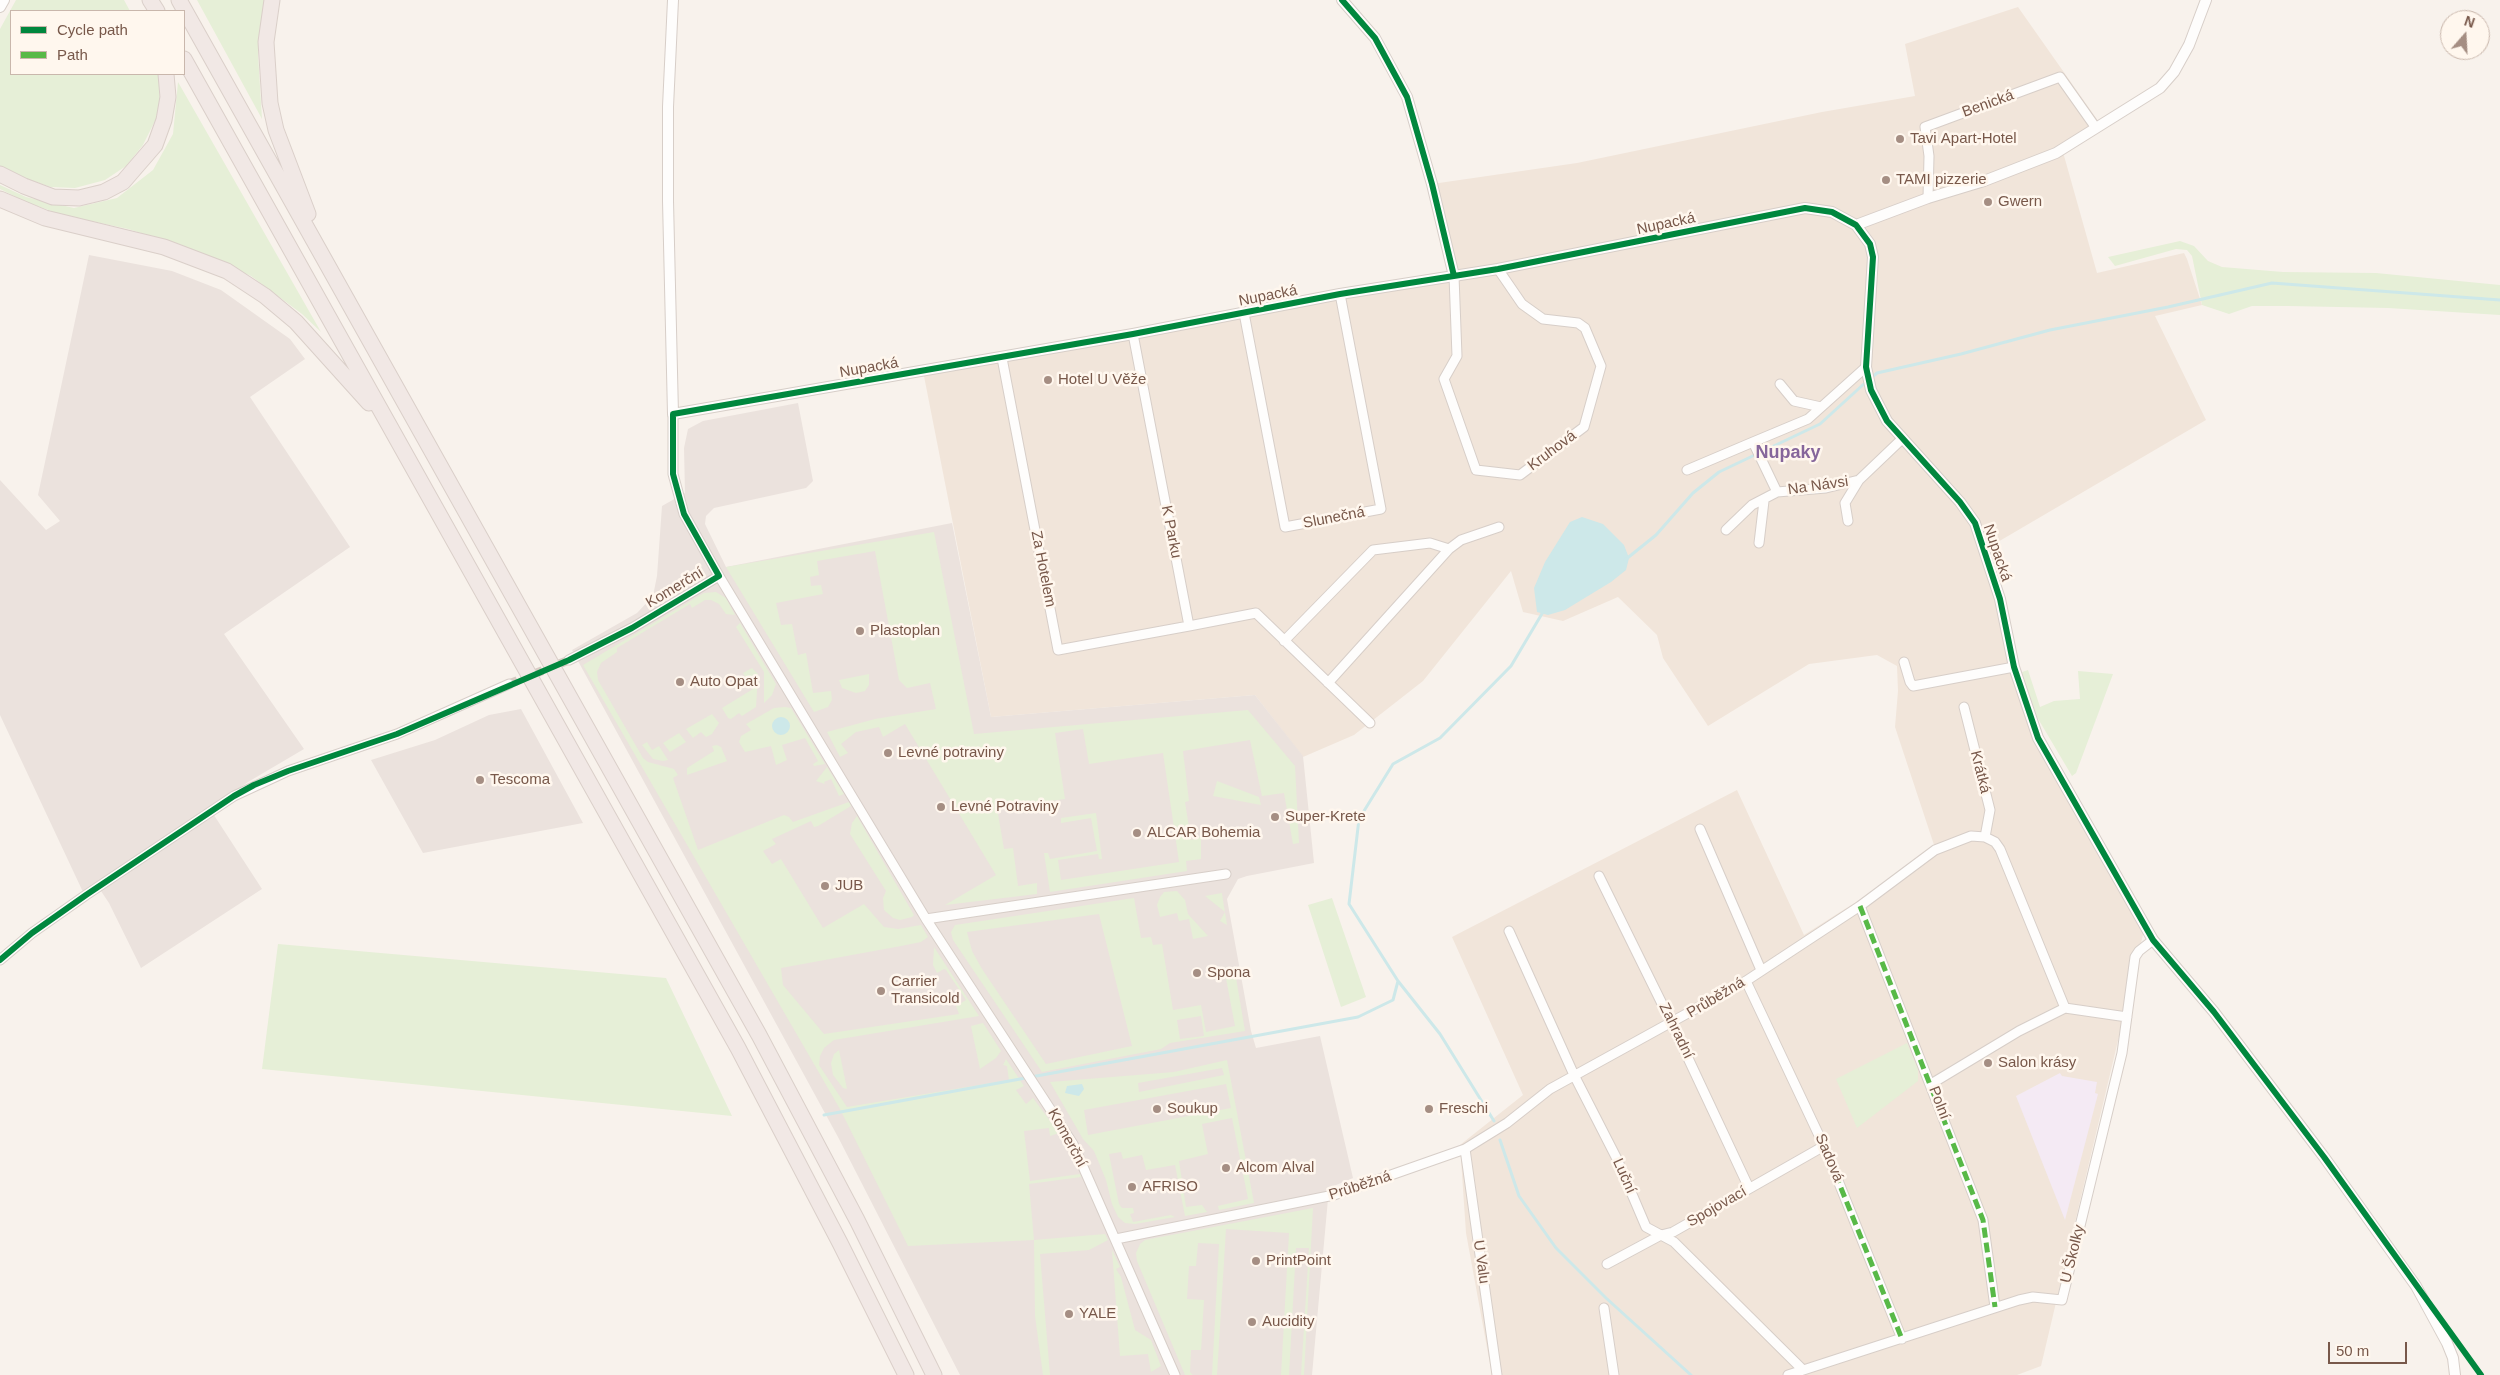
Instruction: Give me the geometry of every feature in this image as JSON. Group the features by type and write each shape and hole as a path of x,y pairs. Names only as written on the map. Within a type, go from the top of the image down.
{"highway":[{"path":"272,0 266,42 270,103 276,130 327,264"},
{"path":"185,11 754,1027 857,1220 934,1375"},
{"path":"185,61 733,1040 827,1218 906,1375"},
{"path":"0,174 53,197 79,198 104,192 124,182 155,146 167,105 166,75"},
{"path":"0,199 45,218 164,248 227,272 264,296 296,322 389,427"}],"street":[{"path":"0,7 4,0"},
{"path":"673,0 668,106 668,201 673,414"},
{"path":"1342,0 1374,38 1407,97 1432,184 1454,276"},
{"path":"1856,225 1928,198 1984,181 2056,153 2160,88 2174,72 2189,44 2206,0"},
{"name":"Benická","path":"1928,198 1929,156 1925,127 2060,77 2096,128"},
{"name":"Nupacká","path":"673,414 1002,358 1340,294 1498,269 1804,208 1832,212 1856,225 1870,244 1874,258 1867,371 1871,390 1887,421 1960,502 1975,523 2000,599 2014,667 2038,738 2153,940 2214,1012 2324,1157 2416,1286 2447,1343 2453,1358 2455,1375"},
{"name":"Kruhová","path":"1454,276 1458,356 1444,379 1476,470 1520,475 1584,427 1601,366 1585,328 1578,323 1543,319 1522,304 1498,269"},
{"name":"Slunečná","path":"1244,313 1285,527 1381,509 1340,294"},
{"name":"K Parku","path":"1133,334 1189,626"},
{"name":"Za Hotelem","path":"1002,358 1058,650 1189,626"},
{"path":"1687,470 1754,445 1808,419 1867,371"},
{"path":"1780,384 1794,401 1821,407"},
{"name":"Komerční","path":"673,414 673,474 684,514 926,919 1059,1120 1082,1162 1175,1375"},
{"name":"Na Návsi","path":"1848,521 1845,502 1859,480 1902,439"},
{"name":"Na Návsi","path":"1754,445 1777,492"},
{"name":"Na Návsi","path":"1726,530 1752,505 1764,501 1777,492 1826,488 1859,480"},
{"path":"1758,543 1764,501"},
{"path":"1328,682 1449,549 1461,540 1499,526"},
{"path":"1284,641 1373,550 1430,543 1449,549"},
{"name":"Komerční","path":"569,660 632,628 720,576"},
{"path":"1189,626 1256,613 1370,723"},
{"path":"1904,662 1913,686 2014,667"},
{"path":"0,960 86,894 234,796 288,771 397,734 509,684"},
{"name":"Krátká","path":"1964,707 1990,810 1985,837"},
{"path":"1700,829 1761,970"},
{"name":"Průběžná","path":"1116,1239 1326,1197 1447,1157 1465,1149 1490,1135 1550,1090 1574,1075 1672,1024 1746,981 1860,906 1935,850 1971,836 1985,837"},
{"path":"1985,837 1995,842 2000,849 2065,1008"},
{"path":"926,919 1226,874"},
{"name":"Zahradní","path":"1599,876 1672,1024 1749,1188"},
{"name":"Polní","path":"1860,906 1983,1220 1995,1307"},
{"name":"Luční","path":"1509,932 1574,1075 1617,1159 1646,1226 1674,1242 1803,1370"},
{"path":"1931,1084 2019,1031 2065,1008 2127,1017 2136,957 2139,951 2153,940"},
{"name":"Sadová","path":"1746,981 1824,1146 1902,1338"},
{"name":"U Školky","path":"1788,1375 1995,1307 2033,1298 2062,1300 2122,1054 2127,1017"},
{"name":"Spojovací","path":"1607,1264 1661,1235 1672,1232 1824,1146"},
{"name":"U Valu","path":"1465,1149 1497,1375"},
{"path":"1604,1308 1614,1375"}],"shaded area":[{"path":"2018,7 2101,125 2061,145 2097,273 2184,253 2187,259 2202,305 2155,316 2206,420 1979,553 2001,609 2033,732 2146,922 2041,1366 2017,1375 1492,1375 1466,1233 1460,1145 1523,1095 1452,937 1737,790 1804,935 1936,851 1895,727 1898,691 1897,666 1877,655 1809,664 1708,726 1663,658 1657,635 1618,597 1563,621 1523,612 1511,571 1423,681 1354,735 1303,757 1255,695 991,717 923,371 1454,276 1432,184 1577,163 1822,112 1915,96 1905,44"},
{"path":"89,255 172,271 221,290 290,339 305,359 250,397 350,547 224,634 304,749 248,782 210,809 262,889 141,968 109,903 97,885 83,892 0,715 0,480 46,530 60,521 38,495"},
{"path":"798,403 813,481 806,488 714,508 706,516 705,524 726,567 952,523 991,717 1255,695 1303,756 1314,863 1238,879 1227,899 1251,1031 1256,1048 1320,1036 1353,1178 1329,1188 1312,1375 960,1375 838,1137 572,650 637,613 653,596 657,576 662,506 685,493 684,448 688,429 703,421"},
{"path":"521,709 583,823 423,853 371,760 435,740 489,715"},
{"path":"2060,1073 2062,1076 2097,1082 2095,1093 2098,1094 2065,1220 2016,1096"}],"green space":[{"path":"16,0 124,0 129,10 10,10"},
{"path":"197,0 264,0 258,54 262,119"},
{"path":"10,11 10,75 159,75 160,100 156,119 143,145 126,166 105,180 75,188 51,187 27,179 0,166 0,29"},
{"path":"178,82 321,332 302,314 251,276 189,248 128,229 59,214 24,201 0,189 0,185 26,197 74,208 117,198 153,170 173,134"},
{"path":"2180,241 2194,246 2208,261 2222,267 2283,272 2376,273 2500,285 2500,315 2388,308 2288,306 2252,306 2229,314 2202,305 2192,256 2187,250 2176,249 2115,266 2108,257"},
{"path":"934,532 974,734 1248,710 1295,766 1299,843 1293,844 1284,793 1262,796 1250,740 1183,751 1189,801 1185,802 1191,840 1201,837 1201,859 1186,861 1187,871 1050,892 1044,853 1048,853 1050,859 1097,851 1091,818 1061,823 1061,818 1096,813 1102,859 1099,859 1098,854 1058,860 1061,880 1179,862 1163,753 1089,764 1083,729 1055,733 1065,799 997,808 1004,849 1013,848 1018,886 1037,883 1037,894 945,905 996,875 905,724 883,737 879,727 856,732 841,744 848,753 840,757 827,732 875,719 936,709 930,683 907,688 899,680 875,551 817,561 819,575 810,577 811,586 821,585 823,594 776,603 781,625 792,624 798,655 806,653 813,693 831,691 832,700 828,707 814,712 726,567"},
{"path":"716,592 726,598 735,615 726,614 719,604 711,600 705,600 692,608 690,604 617,648 617,652 601,663 597,672 598,680 643,758 648,762 674,769 678,775 673,778 698,850 784,815 793,822 849,802 851,806 818,826 814,827 811,821 772,839 776,844 763,851 772,864 781,859 823,928 864,904 884,927 898,929 921,925 928,937 921,942 781,968 783,985 824,1034 959,1014 956,1006 966,1000 946,970 944,969 937,973 933,965 934,947 979,1016 834,1040 824,1048 820,1056 819,1065 847,1107 1009,1080 1007,1066 1003,1065 1006,1059 1024,1086 1016,1090 1026,1104 1033,1098 1059,1133 1050,1136 1049,1128 1024,1131 1030,1181 1080,1174 1081,1177 1029,1184 1034,1240 908,1246 840,1109 583,665 704,593"},
{"path":"740,623 776,684 772,695 764,703 764,672 736,627"},
{"path":"752,668 758,674 756,707 742,716 739,713 731,719 728,718 722,708 753,689 743,673"},
{"path":"2028,670 2040,707 2054,701 2080,699 2078,671 2113,674 2076,773 2072,776 2037,717 2022,672"},
{"path":"869,674 869,685 865,691 856,693 842,688 839,680"},
{"path":"774,708 791,708 825,764 814,766 813,764 818,761 805,738 782,745 787,760 776,765 771,746 745,752 739,742 741,736 751,730 746,724"},
{"path":"712,714 719,723 712,734 706,737 701,732 693,738 686,729"},
{"path":"679,733 686,742 670,752 663,743"},
{"path":"647,742 652,750 659,746 668,760 653,759 642,745"},
{"path":"717,745 721,747 727,761 687,775 687,768 714,751 712,746"},
{"path":"827,767 844,794 839,796 831,779 824,782 825,784 816,781"},
{"path":"1217,781 1259,797 1261,805 1213,796"},
{"path":"857,816 914,915 912,917 900,920 893,918 884,910 883,898 886,891 850,834 852,823"},
{"path":"1177,891 1185,900 1188,914 1208,936 1193,939 1189,919 1179,921 1177,913 1160,917 1157,905 1160,897 1164,892"},
{"path":"1222,894 1225,912 1205,896"},
{"path":"1134,898 1141,938 1151,937 1153,945 1162,944 1173,1010 1201,1005 1206,1032 1235,1026 1225,973 1235,972 1245,1031 1170,1043 1161,1049 1042,1072 953,940 951,932 955,925","holes":["1099,914 1132,1046 1046,1064 982,969 972,951 967,932","1201,1016 1204,1036 1180,1039 1177,1020"]},
{"path":"1332,898 1366,997 1341,1007 1308,905"},
{"path":"1225,912 1227,925 1220,921"},
{"path":"278,944 666,978 732,1116 262,1069"},
{"path":"983,1023 1001,1051 996,1058 980,1069 971,1026"},
{"path":"1907,1043 1918,1070 1918,1081 1857,1128 1836,1079"},
{"path":"839,1050 847,1089 843,1088 833,1075 831,1063 834,1054"},
{"path":"1227,1060 1254,1203 1219,1210 1218,1206 1248,1199 1232,1118 1202,1124 1208,1154 1179,1161 1186,1207 1202,1205 1207,1212 1185,1216 1175,1165 1146,1170 1142,1155 1123,1159 1121,1152 1109,1154 1119,1204 1122,1208 1133,1208 1134,1213 1130,1214 1133,1222 1171,1215 1175,1217 1135,1224 1125,1223 1118,1217 1112,1204 1106,1180 1094,1151 1083,1139 1050,1082 1174,1072","holes":["1222,1068 1224,1075 1139,1092 1138,1083","1226,1084 1231,1108 1088,1135 1084,1110"]},
{"path":"1313,1208 1304,1375 1301,1375 1309,1248 1296,1248 1289,1375 1281,1375 1289,1233 1226,1229 1217,1375 1212,1375 1219,1244 1198,1243 1196,1266 1189,1266 1187,1299 1204,1300 1201,1350 1191,1350 1190,1372 1193,1375 1185,1375 1137,1261 1136,1253 1140,1244 1145,1240"},
{"path":"1105,1234 1108,1240 1089,1250 1040,1254 1050,1375 1043,1375 1035,1316 1034,1240"},
{"path":"1112,1250 1120,1267 1116,1269 1121,1277 1135,1330 1151,1340 1161,1366 1151,1372 1148,1354 1120,1356"}],"water":[{"path":"1582,517 1603,524 1624,545 1629,558 1626,570 1611,582 1565,610 1548,615 1537,612 1534,588 1545,562 1570,522"},
{"path":"777,717 785,717 790,722 788,733 777,735 772,730 772,722"},
{"path":"1082,1084 1084,1089 1079,1096 1065,1093 1067,1086"}],"waterway":[{"path":"1871,378 1877,373 1961,354 2050,330 2168,307 2272,283 2500,300"},
{"path":"1625,560 1656,535 1693,493 1719,472 1820,424 1866,382"},
{"path":"824,1115 1358,1017 1393,1000 1398,981 1349,904 1359,819 1393,764 1440,738 1511,666 1543,612"},
{"path":"1398,981 1440,1034 1494,1121"},
{"path":"1500,1140 1519,1196 1556,1248 1606,1298 1691,1375"}],"tunnel":[{"path":"509,684 569,660"}],"marked path":[{"path":"1860,906 1983,1220 1995,1307"},
{"path":"1824,1146 1902,1339"}],"cycle path":[{"path":"1342,0 1375,38 1407,97 1432,184 1454,276"},
{"path":"0,960 32,933 86,895 234,796 254,785 288,771 397,734 569,660 632,628 719,576 684,514 673,474 673,414 1133,334 1340,294 1498,269 1805,208 1832,212 1856,225 1870,244 1873,257 1866,367 1871,390 1887,421 1960,502 1975,523 2000,599 2014,667 2038,738 2153,940 2214,1012 2324,1157 2481,1375"}],"place":[{"name":"Tavi Apart-Hotel","path":"1900,139"},
{"name":"TAMI pizzerie","path":"1886,180"},
{"name":"Gwern","path":"1988,202"},
{"name":"Hotel U Věže","path":"1048,380"},
{"name":"Plastoplan","path":"860,631"},
{"name":"Auto Opat","path":"680,682"},
{"name":"Levné potraviny","path":"888,753"},
{"name":"Tescoma","path":"480,780"},
{"name":"Levné Potraviny","path":"941,807"},
{"name":"Super-Krete","path":"1275,817"},
{"name":"ALCAR Bohemia","path":"1137,833"},
{"name":"JUB","path":"825,886"},
{"name":"Spona","path":"1197,973"},
{"name":"Carrier Transicold","path":"881,991"},
{"name":"Salon krásy","path":"1988,1063"},
{"name":"Soukup","path":"1157,1109"},
{"name":"Freschi","path":"1429,1109"},
{"name":"Alcom Alval","path":"1226,1168"},
{"name":"AFRISO","path":"1132,1187"},
{"name":"PrintPoint","path":"1256,1261"},
{"name":"YALE","path":"1069,1314"},
{"name":"Aucidity","path":"1252,1322"}],"district":[{"name":"Nupaky","path":"1788,453"}]}
